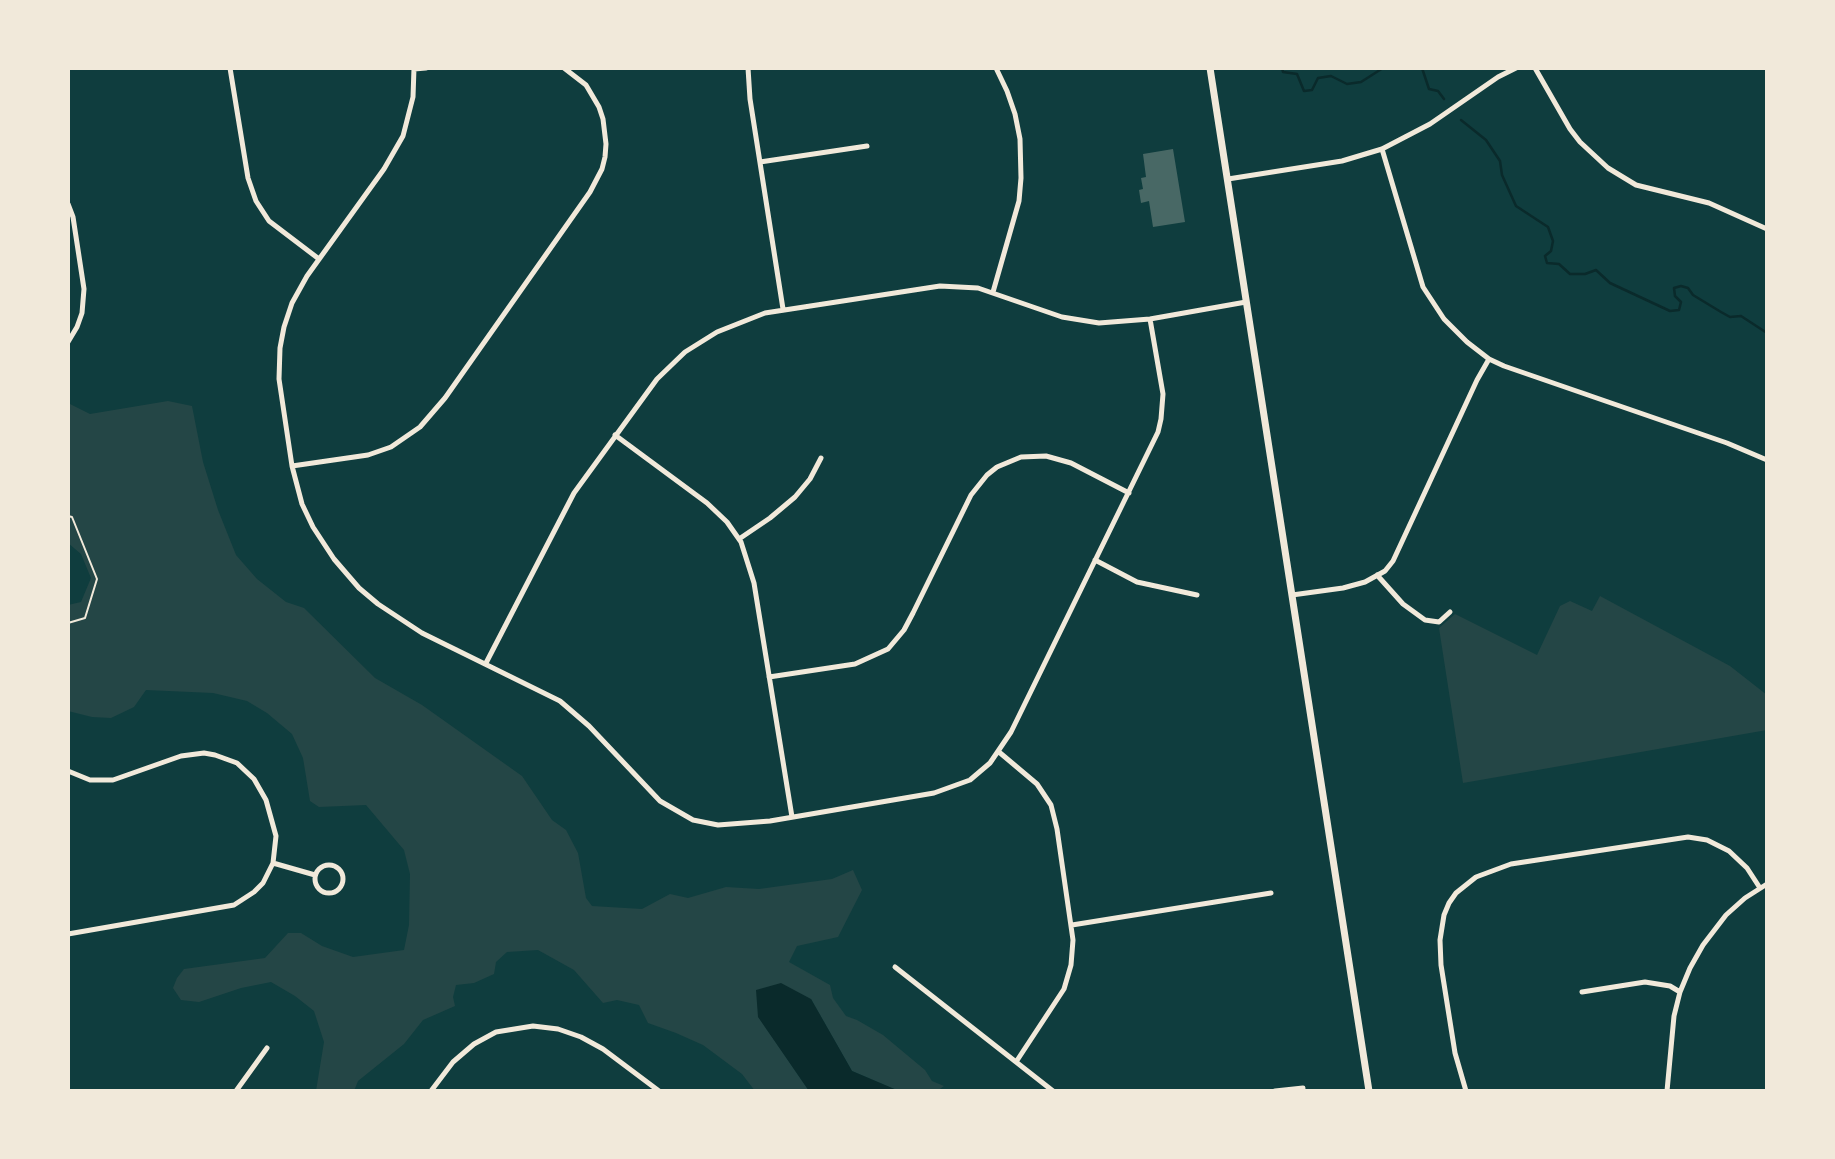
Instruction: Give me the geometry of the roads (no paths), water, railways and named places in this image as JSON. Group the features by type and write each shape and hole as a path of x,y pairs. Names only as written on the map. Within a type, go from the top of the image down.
{"main road":[{"path":"1210,68 1369,1091"}],"street":[{"path":"230,68 248,178 256,201 270,222 319,259"},
{"path":"426,68 414,69 413,97 403,136 384,169 319,259 292,303 281,340 279,379 292,466 302,504 334,559 359,588 400,620 538,689 570,709 660,801 681,815 718,825 792,817 947,790 981,772 999,752 1011,732 1157,432 1163,407 1161,376 1150,319"},
{"path":"292,466 368,455 391,447 420,427 444,398 583,202 601,169 606,144 605,128 591,92 577,76 565,68"},
{"path":"748,68 750,99 783,309"},
{"path":"993,292 1019,201 1021,178 1020,139 1015,114 996,68"},
{"path":"1228,179 1342,161 1382,149 1430,124 1516,68"},
{"path":"1535,68 1570,129 1608,168 1636,185 1709,203 1767,229"},
{"path":"760,162 867,146"},
{"path":"1382,149 1423,287 1451,327 1467,342 1489,359 1504,366 1727,443 1767,460"},
{"path":"68,204 84,289 78,327 68,342"},
{"path":"486,663 561,514 615,435 657,379 685,352 717,332 741,321 783,309 940,286 993,292 1075,320 1111,323 1246,302"},
{"path":"1292,595 1343,588 1385,570 1400,551 1476,380 1489,359"},
{"path":"615,435 707,503 727,522 746,554 754,583 792,817"},
{"path":"769,677 855,664 888,649 904,630 971,495 997,467 1033,455 1059,458 1129,493"},
{"path":"739,539 770,519 795,498 810,479 821,458"},
{"path":"1095,560 1137,582 1197,594"},
{"path":"1377,575 1403,604 1425,620 1439,622 1450,612"},
{"path":"999,752 1037,784 1051,805 1072,925 1073,953 1064,989 1016,1062"},
{"path":"68,771 90,779 113,780 192,753 227,758 247,771 261,789 276,836 273,863 263,883 234,905 68,934"},
{"path":"1466,1091 1455,1053 1441,965 1440,940 1449,903 1476,877 1511,864 1688,837 1707,840 1729,851 1747,868 1760,888"},
{"path":"273,863 315,875"},
{"path":"333,865 341,870 343,883 332,893 323,892 316,885 315,875 324,866 333,865"},
{"path":"1667,1091 1674,1016 1690,968 1713,930 1735,907 1767,884"},
{"path":"1072,925 1271,893"},
{"path":"895,967 1053,1091"},
{"path":"1581,992 1646,982 1670,986 1680,992"},
{"path":"431,1091 453,1062 474,1044 496,1032 533,1026 558,1029 581,1037 603,1049 659,1091"},
{"path":"236,1091 267,1048"},
{"path":"1275,1091 1303,1088"}],"waterway":[{"path":"1282,68 1283,72 1297,74 1304,91 1312,90 1318,78 1331,76 1347,84 1361,82 1383,68"},
{"path":"1422,68 1429,89 1438,91 1444,99"},
{"path":"1461,120 1486,140 1500,161 1502,175 1516,206 1548,227 1553,241 1551,251 1545,256 1547,263 1559,264 1570,274 1585,274 1596,270 1610,283 1670,311 1679,310 1681,302 1675,296 1674,288 1688,288 1693,295 1721,312 1730,317 1741,316 1767,333"}]}
